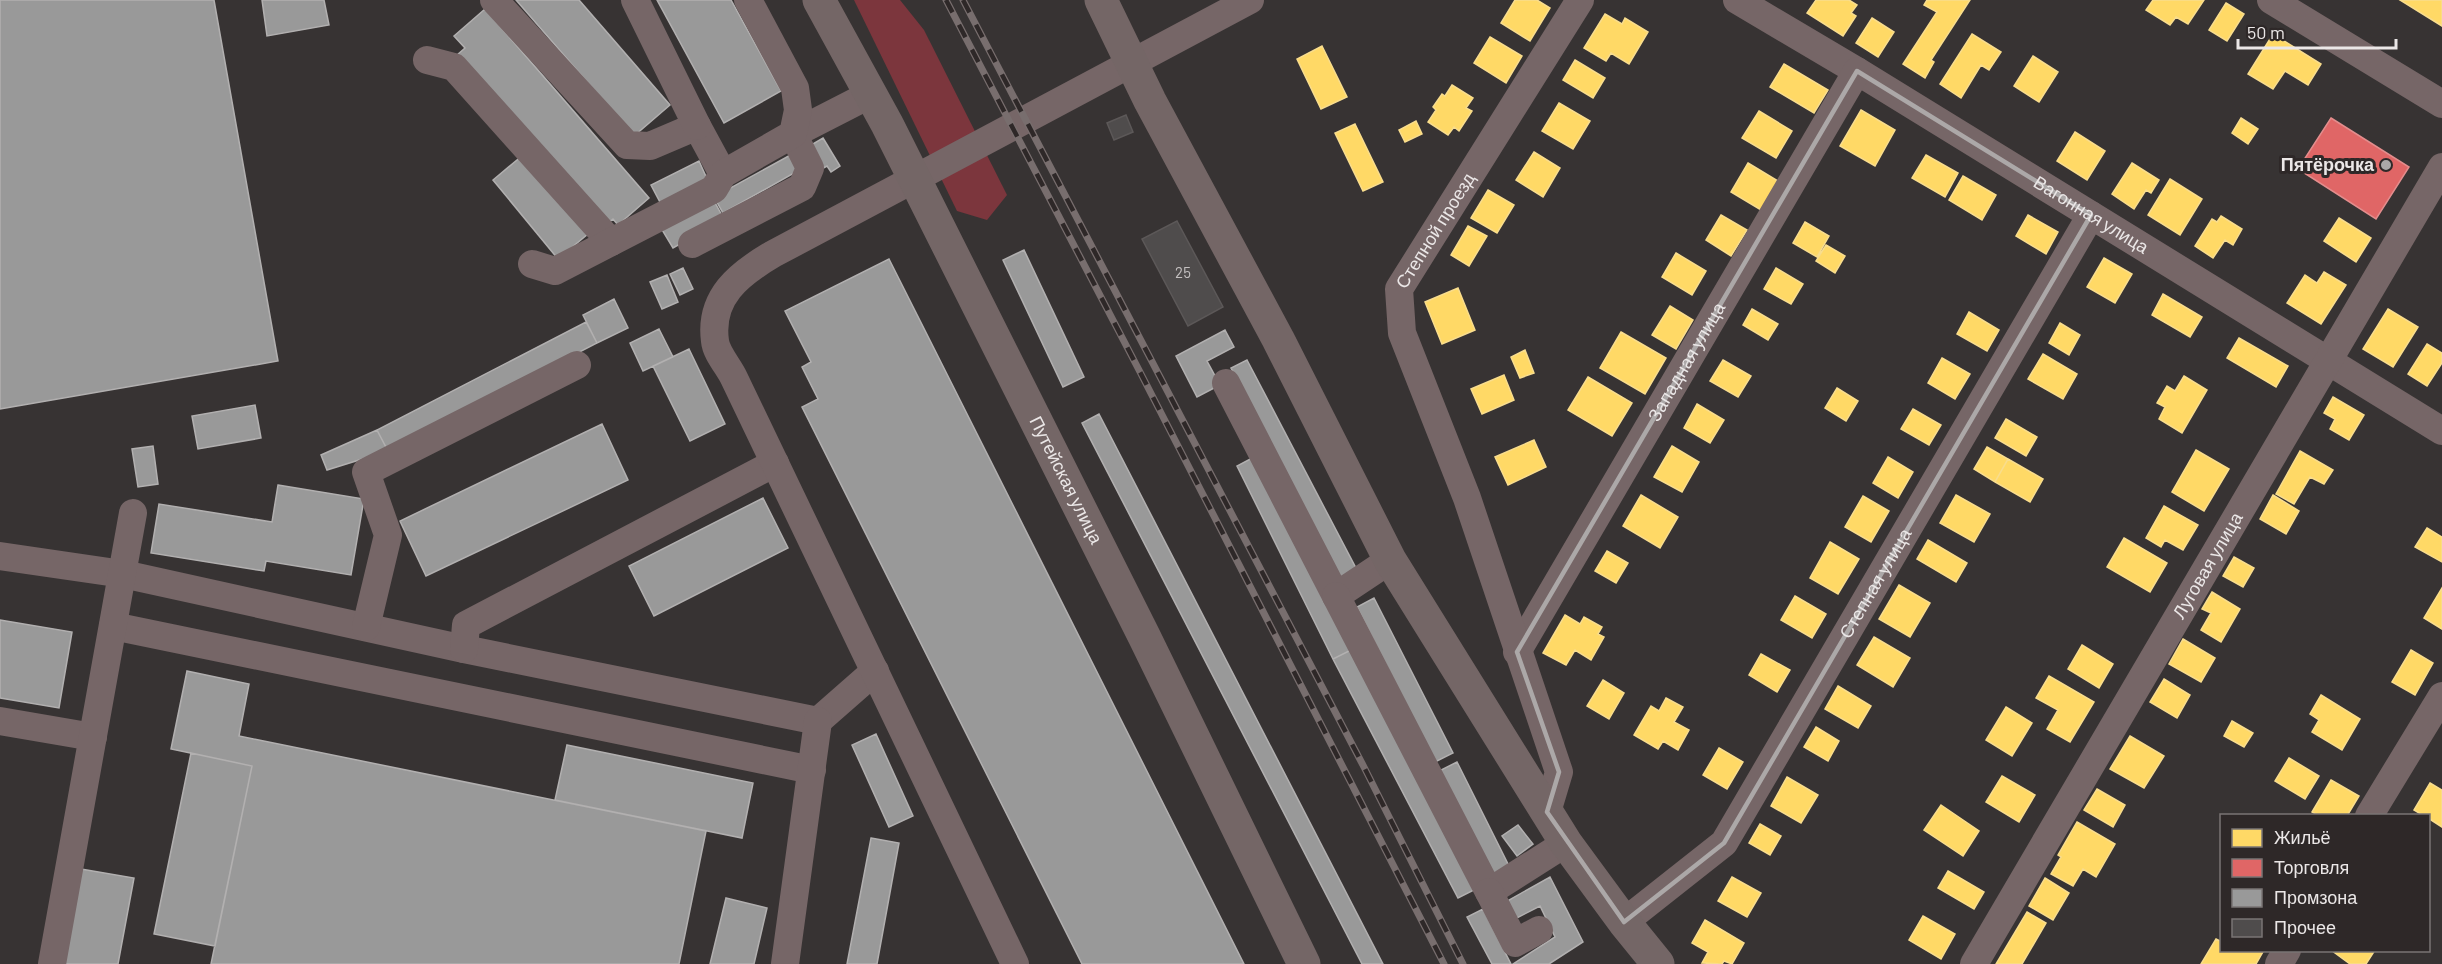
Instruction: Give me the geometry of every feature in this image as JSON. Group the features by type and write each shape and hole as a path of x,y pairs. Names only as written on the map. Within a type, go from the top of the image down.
{"main road":[{"name":"Путейская улица","path":"819,0 871,94 1144,636 1304,964"},
{"path":"1101,0 1150,101 1278,339 1390,560 1566,843 1658,964"}],"street":[{"path":"494,0 627,145 650,146 697,126"},
{"path":"635,0 723,174"},
{"path":"692,244 802,187 810,168 793,134 798,110 795,87 748,0"},
{"path":"1015,964 715,343 716,311 726,293 743,272 773,254 1250,0"},
{"name":"Степной проезд","path":"1547,812 1559,772 1467,498 1402,333 1399,289 1580,0"},
{"name":"Вагонная улица","path":"1737,0 2091,214 2442,431"},
{"path":"2271,0 2442,104"},
{"path":"427,60 454,67 611,242"},
{"name":"Западная улица","path":"1517,652 1857,71"},
{"path":"532,264 555,271 714,189 723,174 793,134 871,94"},
{"name":"Луговая улица","path":"1974,964 2442,167"},
{"name":"Степная улица","path":"1624,922 1724,843 2091,214"},
{"path":"366,627 388,535 366,472 577,365"},
{"path":"1226,383 1515,943 1539,930"},
{"path":"464,649 466,625 775,464"},
{"path":"51,964 133,513"},
{"path":"0,556 123,574 464,649 818,721"},
{"path":"1336,596 1390,560"},
{"path":"113,626 812,770"},
{"path":"785,964 818,721 875,671"},
{"path":"2370,814 2442,696"},
{"path":"0,721 93,737"},
{"path":"1489,892 1566,843"}],"highlighted area":[{"path":"1857,71 2091,215 1724,843 1624,922 1547,812 1559,772 1517,652"}],"shaded area":[{"path":"854,0 900,0 924,30 1007,195 987,220 957,211"}],"building: Жильё":[{"path":"1515,0 1537,0 1550,8 1530,41 1501,23"},
{"path":"1816,0 1849,0 1857,5 1851,13 1856,16 1843,36 1807,13"},
{"path":"1927,0 1970,0 1931,60 1934,62 1925,78 1903,64 1937,12 1924,5"},
{"path":"2153,0 2204,0 2188,24 2176,17 2170,25 2146,10"},
{"path":"2400,0 2442,0 2442,26"},
{"path":"2226,3 2244,14 2227,41 2209,30"},
{"path":"1605,14 1622,24 1625,18 1648,32 1629,64 1611,53 1606,61 1584,48"},
{"path":"1872,18 1894,32 1878,57 1856,43"},
{"path":"1972,34 2001,52 1989,70 1981,65 1961,98 1940,84"},
{"path":"2273,34 2321,64 2308,85 2285,71 2273,89 2248,74"},
{"path":"1490,37 1522,56 1506,83 1474,63"},
{"path":"1322,46 1347,97 1321,109 1297,59"},
{"path":"2033,56 2058,72 2039,102 2014,86"},
{"path":"1575,60 1605,78 1593,98 1563,80"},
{"path":"1784,64 1828,90 1814,113 1770,87"},
{"path":"1452,85 1473,98 1466,108 1472,111 1459,131 1454,127 1448,135 1428,122 1436,110 1433,107 1442,94 1445,96"},
{"path":"1559,103 1590,121 1573,149 1542,131"},
{"path":"1861,110 1895,130 1875,166 1840,146"},
{"path":"1759,111 1792,131 1776,158 1742,138"},
{"path":"2241,118 2258,129 2248,144 2232,133"},
{"path":"1416,121 1422,134 1405,142 1399,130"},
{"path":"1355,124 1383,182 1363,191 1335,133"},
{"path":"2075,132 2105,151 2087,180 2057,161"},
{"path":"1534,152 1560,168 1543,197 1516,180"},
{"path":"1926,155 1958,173 1945,197 1912,178"},
{"path":"1748,163 1778,181 1761,210 1731,192"},
{"path":"2132,163 2159,180 2151,193 2146,190 2134,209 2112,194"},
{"path":"1963,176 1996,195 1982,220 1949,200"},
{"path":"2170,179 2202,199 2180,235 2148,215"},
{"path":"1488,190 1514,205 1497,233 1471,218"},
{"path":"1721,215 1747,230 1731,256 1706,240"},
{"path":"2028,215 2058,232 2046,254 2016,236"},
{"path":"2221,216 2242,229 2233,245 2225,240 2213,258 2195,246 2212,219 2217,222"},
{"path":"2339,218 2371,238 2356,262 2324,241"},
{"path":"1805,222 1829,236 1817,257 1793,243"},
{"path":"1468,226 1487,236 1469,266 1451,255"},
{"path":"1826,245 1845,256 1835,273 1816,261"},
{"path":"1676,253 1706,271 1692,295 1662,277"},
{"path":"2104,258 2132,274 2115,303 2087,287"},
{"path":"1776,268 1803,284 1791,304 1764,289"},
{"path":"2324,272 2346,285 2321,324 2287,303 2305,275 2317,283"},
{"path":"1458,288 1475,330 1442,344 1425,302"},
{"path":"2163,294 2202,317 2190,337 2152,315"},
{"path":"1670,306 1693,320 1676,349 1652,335"},
{"path":"1752,309 1778,324 1768,340 1743,325"},
{"path":"2388,309 2418,327 2393,367 2363,349"},
{"path":"1969,312 1999,330 1987,351 1957,334"},
{"path":"2060,323 2080,335 2069,355 2049,343"},
{"path":"1621,332 1666,358 1645,394 1600,368"},
{"path":"2239,338 2288,366 2276,387 2227,358"},
{"path":"2427,344 2442,353 2442,363 2427,386 2408,374"},
{"path":"1525,350 1534,373 1520,378 1511,357"},
{"path":"2043,354 2077,374 2063,399 2028,379"},
{"path":"1942,358 1970,374 1955,399 1928,383"},
{"path":"1723,360 1751,376 1738,397 1710,381"},
{"path":"1504,375 1514,400 1482,414 1471,389"},
{"path":"2184,376 2207,390 2182,433 2159,419 2165,407 2157,403 2167,386 2175,391"},
{"path":"1588,377 1632,403 1612,436 1568,410"},
{"path":"1837,388 1858,401 1846,421 1825,408"},
{"path":"2333,397 2364,415 2349,440 2330,429 2335,419 2324,413"},
{"path":"1697,404 1724,420 1710,443 1684,428"},
{"path":"1913,409 1941,425 1929,445 1901,429"},
{"path":"2006,419 2037,437 2026,456 1995,438"},
{"path":"1534,440 1546,467 1508,485 1495,457"},
{"path":"1672,446 1699,462 1682,492 1654,477"},
{"path":"1987,447 2008,459 1995,482 1974,469"},
{"path":"2196,450 2229,469 2204,511 2172,492"},
{"path":"2300,451 2333,470 2324,484 2310,477 2294,504 2276,494"},
{"path":"1888,457 1913,472 1898,498 1873,483"},
{"path":"2008,459 2043,479 2030,502 1995,482"},
{"path":"1641,495 1678,517 1660,548 1623,526"},
{"path":"1956,495 1990,514 1974,542 1940,523"},
{"path":"2273,495 2299,511 2286,534 2260,519"},
{"path":"1863,496 1889,511 1871,542 1845,527"},
{"path":"2164,506 2198,525 2183,550 2165,540 2161,547 2146,538"},
{"path":"2427,528 2442,537 2442,562 2415,547"},
{"path":"2124,538 2167,563 2150,592 2107,567"},
{"path":"1928,540 1967,563 1956,582 1917,559"},
{"path":"1830,542 1859,559 1838,594 1810,578"},
{"path":"1607,551 1628,563 1616,583 1595,571"},
{"path":"2234,557 2254,568 2243,587 2223,576"},
{"path":"1899,585 1930,603 1910,637 1879,619"},
{"path":"2442,588 2442,629 2424,618"},
{"path":"2212,592 2240,609 2221,642 2201,630 2211,613 2202,609"},
{"path":"1795,596 1826,614 1812,638 1781,620"},
{"path":"1565,615 1580,624 1584,617 1602,627 1598,634 1604,637 1591,660 1575,650 1566,665 1543,653"},
{"path":"1874,637 1910,658 1893,687 1857,665"},
{"path":"2183,639 2215,658 2201,682 2169,664"},
{"path":"2082,645 2113,664 2099,688 2068,669"},
{"path":"2411,650 2433,663 2415,695 2392,682"},
{"path":"1761,654 1790,670 1777,692 1749,675"},
{"path":"2049,676 2094,702 2070,742 2047,729 2058,710 2036,698"},
{"path":"2164,679 2190,695 2177,718 2150,702"},
{"path":"1603,680 1624,693 1609,719 1587,706"},
{"path":"1838,686 1871,706 1858,728 1825,709"},
{"path":"2321,695 2360,719 2342,750 2312,732 2319,720 2310,714"},
{"path":"1666,698 1683,707 1674,722 1689,730 1678,750 1663,741 1658,749 1634,735 1651,706 1659,711"},
{"path":"2006,707 2032,723 2012,756 1986,740"},
{"path":"2232,721 2253,733 2244,747 2224,736"},
{"path":"1816,727 1839,741 1828,761 1804,747"},
{"path":"2130,736 2164,756 2144,788 2110,769"},
{"path":"1719,748 1743,762 1727,789 1703,775"},
{"path":"2289,758 2319,776 2305,799 2275,781"},
{"path":"2002,776 2035,795 2019,822 1986,802"},
{"path":"1787,777 1818,795 1801,823 1771,806"},
{"path":"2331,780 2359,796 2348,814 2316,814 2312,812"},
{"path":"2430,783 2442,790 2442,827 2430,819 2430,814 2421,814 2414,810"},
{"path":"2097,789 2125,805 2113,827 2084,810"},
{"path":"1941,805 1979,831 1963,856 1924,830"},
{"path":"2077,822 2115,844 2096,877 2083,869 2073,886 2051,874 2061,857 2058,855"},
{"path":"1760,824 1781,836 1770,855 1749,843"},
{"path":"1948,871 1984,892 1974,909 1938,888"},
{"path":"1732,877 1761,893 1747,917 1718,901"},
{"path":"2045,878 2069,893 2053,920 2029,906"},
{"path":"2027,912 2046,923 2022,964 1996,964"},
{"path":"1923,916 1955,934 1941,959 1909,940"},
{"path":"1705,920 1744,943 1732,964 1724,961 1722,964 1702,963 1708,952 1692,943"},
{"path":"2216,939 2220,941 2220,952 2263,952 2256,964 2201,964"},
{"path":"2334,952 2374,952 2366,964 2350,964"}],"building: Торговля":[{"path":"2331,118 2409,167 2376,219 2298,169"}],"building: Промзона":[{"path":"0,0 214,0 278,361 0,409"},
{"path":"262,0 324,0 329,25 267,36"},
{"path":"516,0 579,0 670,105 634,136"},
{"path":"657,0 731,0 781,91 724,123"},
{"path":"485,9 649,198 618,225 613,219 606,225 457,55 465,48 454,36"},
{"path":"823,138 840,166 831,172 827,166 820,170 806,148"},
{"path":"794,153 803,168 723,213 714,197"},
{"path":"523,155 588,234 558,259 493,180"},
{"path":"699,161 708,181 661,204 651,185"},
{"path":"713,199 724,219 673,248 661,228"},
{"path":"1024,250 1084,377 1063,387 1003,260"},
{"path":"889,259 1244,964 1082,964 802,407 818,399 802,367 811,362 785,311"},
{"path":"683,268 693,289 680,295 670,274"},
{"path":"667,275 678,302 662,309 650,282"},
{"path":"614,299 628,328 597,343 583,315"},
{"path":"586,322 597,343 388,451 377,430"},
{"path":"659,329 673,357 643,371 630,343"},
{"path":"1225,330 1234,347 1207,361 1220,385 1197,397 1176,356"},
{"path":"689,349 725,424 690,441 653,366"},
{"path":"1247,360 1357,570 1341,579 1231,368"},
{"path":"255,405 261,438 198,449 192,416"},
{"path":"1099,414 1383,964 1362,964 1082,423"},
{"path":"602,424 628,480 426,576 400,521"},
{"path":"377,430 388,451 327,470 321,455"},
{"path":"153,446 158,484 138,487 132,449"},
{"path":"1254,457 1351,650 1333,659 1237,466"},
{"path":"278,485 364,499 351,575 266,561 264,571 151,553 159,504 272,522"},
{"path":"763,498 788,548 654,616 629,566"},
{"path":"1374,598 1453,753 1435,762 1357,607"},
{"path":"0,620 72,632 59,708 0,698"},
{"path":"1351,650 1476,889 1458,898 1333,659"},
{"path":"187,671 249,684 239,736 706,831 679,964 211,964 252,766 171,749"},
{"path":"876,734 913,816 889,827 852,745"},
{"path":"567,745 753,783 742,838 555,800"},
{"path":"191,753 252,766 215,946 154,934"},
{"path":"1457,762 1509,866 1491,875 1439,771"},
{"path":"1518,825 1533,844 1517,856 1502,836"},
{"path":"871,838 899,843 877,964 847,964"},
{"path":"81,869 134,878 118,964 64,964"},
{"path":"1550,877 1583,942 1549,964 1513,964 1555,937 1540,906 1511,921 1502,904"},
{"path":"726,898 767,908 754,964 710,964"},
{"path":"1483,909 1511,964 1492,964 1467,917"}],"building: Прочее":[{"path":"1126,115 1133,132 1114,140 1107,123"},
{"path":"1177,221 1223,307 1188,326 1142,239"}],"railway":[{"path":"946,0 1444,964"},
{"path":"963,0 1365,769 1463,964"}],"place":[{"name":"Пятёрочка","path":"2386,165"}]}
